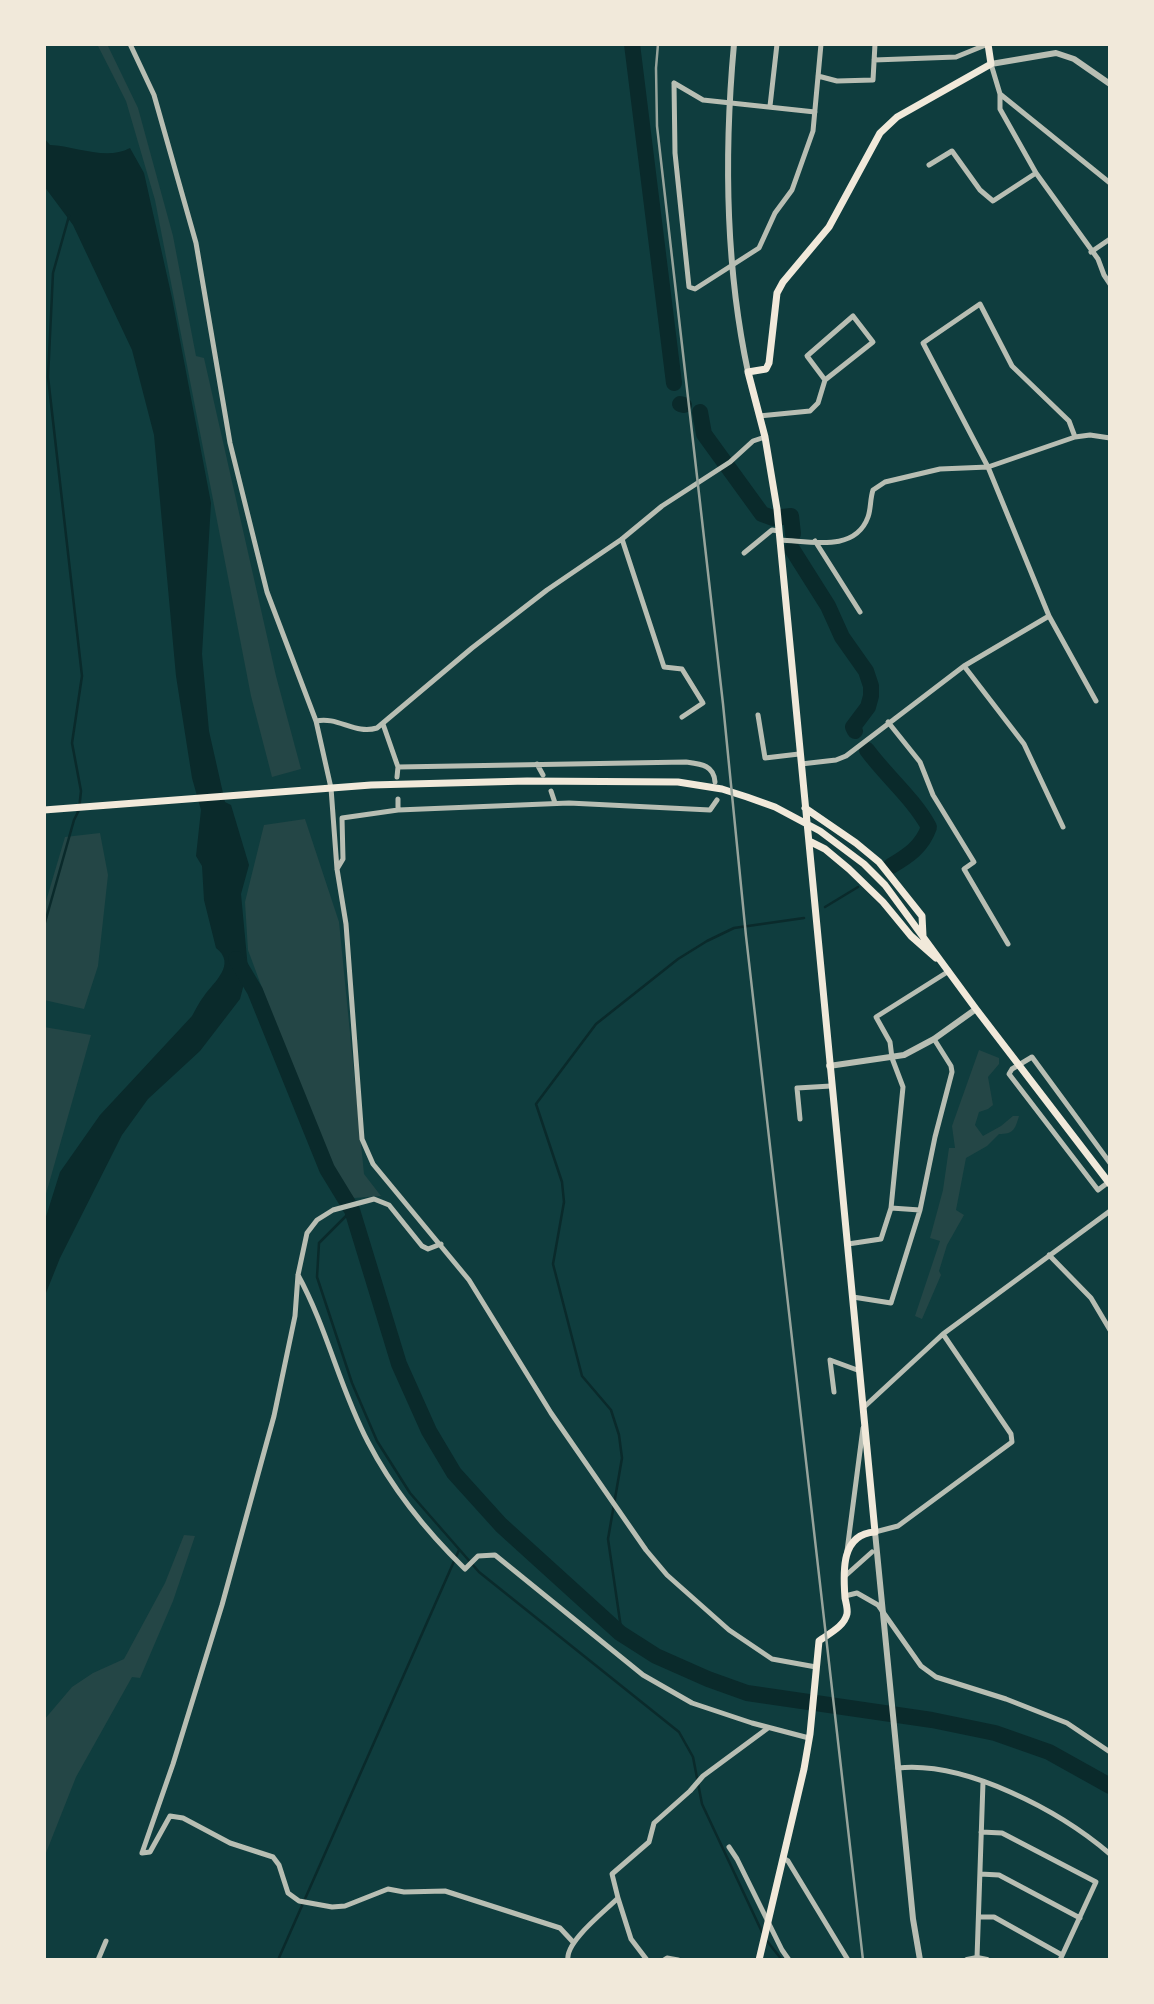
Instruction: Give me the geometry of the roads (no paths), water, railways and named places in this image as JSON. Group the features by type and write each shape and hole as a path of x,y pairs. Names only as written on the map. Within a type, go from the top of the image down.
{"main road":[{"path":"759,1960 810,1736 819,1641 843,1622 847,1614 844,1577 847,1552 852,1541 858,1535 875,1532 777,509 765,437 748,372 766,369 769,363 776,293 829,227 880,133 897,117 991,64 988,44"},
{"path":"44,810 331,788 611,780 678,782 722,789 775,807 820,831 864,863 885,885 1110,1183"},
{"path":"805,808 856,843 878,862 922,916 923,936"},
{"path":"809,841 825,849 849,869 883,902 911,936 947,968"}],"street":[{"path":"130,44 154,94 196,243 230,443 267,592 316,722 331,788 337,869 346,924 362,1139 373,1164 468,1280 551,1413 646,1550 667,1575 729,1630 772,1659 816,1670"},
{"path":"734,44 729,104 731,264 748,372"},
{"path":"770,106 777,44"},
{"path":"814,112 703,100 674,83 675,153 689,287 695,289 759,248 775,213 792,190 813,131 821,44"},
{"path":"818,76 837,81 873,80 875,44"},
{"path":"874,60 956,57 988,44"},
{"path":"1055,44 1056,53"},
{"path":"1110,84 1074,60 1056,53 991,64 1000,94 1000,109 1036,173 1098,259 1110,284"},
{"path":"1000,94 1110,183"},
{"path":"929,165 952,151 979,190 993,201 1036,173"},
{"path":"1091,252 1110,239"},
{"path":"1075,437 1069,421 1012,366 979,304 923,343 988,467 1049,616 1096,701"},
{"path":"759,416 810,411 818,402 825,380 873,342 853,316 807,356 825,380"},
{"path":"780,540 844,541 856,536 869,515 873,490 886,482 940,469 988,467 1075,437 1090,435 1110,438"},
{"path":"316,722 337,720 359,730 369,730 383,724 472,648 547,590 622,539 662,506 730,462 753,441 765,437"},
{"path":"744,553 772,530 779,528"},
{"path":"622,539 664,667 682,669 704,703 682,717"},
{"path":"815,541 860,612"},
{"path":"801,764 826,762 846,756 964,666 1049,616"},
{"path":"964,666 1024,744 1063,827"},
{"path":"758,715 765,758 799,754"},
{"path":"888,722 920,762 933,795 974,862 964,869 1009,944"},
{"path":"383,724 397,767 397,777"},
{"path":"397,767 687,762 706,765 714,774 715,782"},
{"path":"537,764 543,775"},
{"path":"551,792 555,803"},
{"path":"398,799 398,810"},
{"path":"337,869 343,859 342,818 398,810 555,803 710,810 717,800"},
{"path":"848,1244 881,1239 891,1208 903,1087 892,1058 890,1042 876,1017 947,968"},
{"path":"829,1066 904,1055 934,1039 976,1009"},
{"path":"853,1297 891,1303 920,1210 952,1072 934,1039"},
{"path":"1110,1163 1032,1057 1013,1069 1010,1074 1098,1189 1110,1183"},
{"path":"800,1119 797,1088 831,1086"},
{"path":"441,1244 428,1249 422,1246 389,1205 374,1199 333,1210 317,1220 307,1233 298,1275 295,1316 267,1442 222,1605 173,1764 142,1853 150,1852 170,1816 183,1818 230,1843 273,1857 279,1865 288,1893 299,1900 345,1906 388,1889 404,1892 444,1891 560,1928 573,1942"},
{"path":"891,1208 920,1210"},
{"path":"863,1408 943,1334 1110,1211"},
{"path":"1049,1255 1091,1298 1110,1330"},
{"path":"298,1275 314,1304 368,1442 399,1494 438,1543 465,1569 478,1556 495,1555 643,1675 692,1703 768,1728 810,1736"},
{"path":"920,1960 913,1919 875,1532 898,1526 1012,1442 1011,1434 943,1334"},
{"path":"834,1392 830,1360 860,1371"},
{"path":"847,1552 864,1418"},
{"path":"844,1577 872,1552"},
{"path":"845,1596 857,1593 878,1605 921,1666 936,1677 1006,1699 1067,1723 1110,1752"},
{"path":"647,1960 631,1939 612,1874 649,1842 653,1823 703,1776 768,1728"},
{"path":"898,1768 913,1766 983,1782 1046,1809 1084,1832 1110,1854"},
{"path":"977,1958 983,1782"},
{"path":"979,1917 994,1917 1061,1958 1096,1882 1002,1833 981,1832"},
{"path":"729,1847 789,1960"},
{"path":"783,1858 788,1861 848,1960"},
{"path":"980,1874 999,1875 1080,1918"},
{"path":"568,1960 567,1952 573,1942 618,1898"},
{"path":"98,1960 106,1941"},
{"path":"664,1960 678,1960"},
{"path":"967,1960 987,1960"}],"waterway":[{"path":"632,44 674,383"},
{"path":"44,926 79,810 81,791 72,743 82,676 48,377 53,273 69,216"},
{"path":"680,404 684,405"},
{"path":"700,412 704,434 762,514 773,518 791,516 793,534"},
{"path":"792,549 828,606 842,637 866,671 871,696 868,707 853,727 855,731"},
{"path":"867,750 929,827 914,850 891,866"},
{"path":"825,907 858,887"},
{"path":"620,1633 608,1539 622,1458 619,1435 611,1410 582,1376 553,1264 564,1202 562,1182 536,1104 596,1024 678,959 734,928 804,918"},
{"path":"236,959 255,991 327,1169 352,1210 399,1364 429,1431 454,1473 501,1525 620,1633 656,1656 708,1679 747,1693 932,1720 995,1733 1049,1752 1110,1786"},
{"path":"352,1210 319,1243 317,1277 352,1383 377,1441 410,1493 479,1572 679,1732 693,1757 702,1804 762,1932"},
{"path":"278,1960 459,1550"},
{"path":"767,1941 782,1960"}],"railway":[{"path":"658,44 657,126 863,1960"}]}
